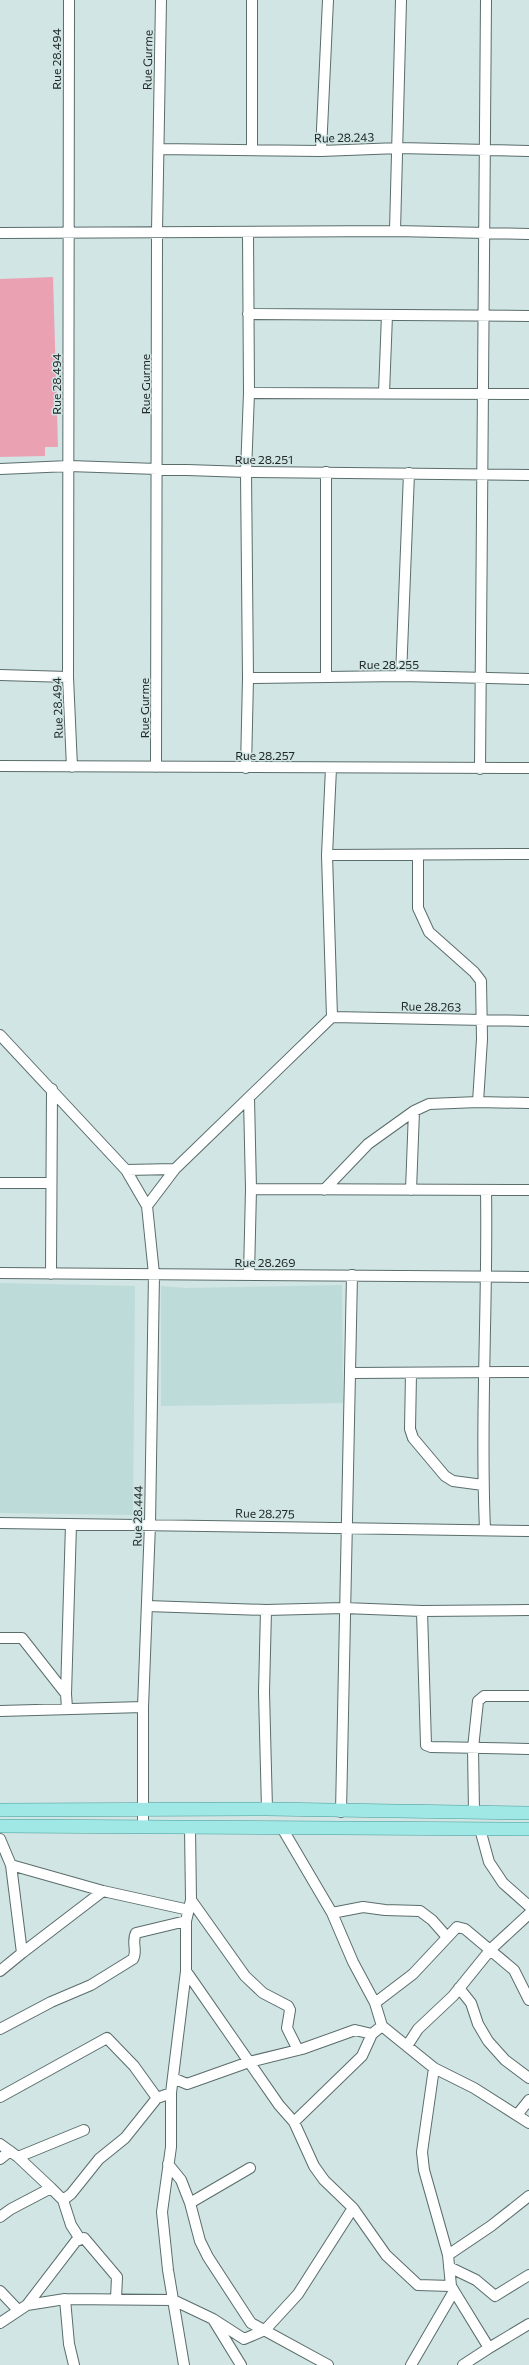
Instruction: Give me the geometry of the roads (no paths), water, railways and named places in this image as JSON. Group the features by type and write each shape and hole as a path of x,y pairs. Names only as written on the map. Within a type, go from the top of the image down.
{"main road":[{"path":"0,1810 267,1809 341,1812 529,1813"},
{"path":"0,1826 529,1830"}],"street":[{"name":"Rue 28.494","path":"70,0 68,233 68,677 72,767"},
{"name":"Rue Gurme","path":"156,767 158,469 157,231 161,0"},
{"path":"252,0 252,150"},
{"path":"321,150 328,0"},
{"path":"395,231 399,148 401,0"},
{"path":"480,769 486,0"},
{"name":"Rue 28.243","path":"159,149 321,150 399,148 529,151"},
{"path":"0,233 157,231 395,231 529,234"},
{"path":"246,768 248,678 246,472 249,393 248,232"},
{"path":"248,314 529,316"},
{"path":"384,393 387,315"},
{"path":"249,393 529,394"},
{"name":"Rue 28.251","path":"0,470 69,466 246,472 529,475"},
{"path":"326,472 326,677"},
{"path":"401,676 409,473"},
{"path":"0,675 68,677"},
{"name":"Rue 28.255","path":"248,678 401,676 529,679"},
{"name":"Rue 28.257","path":"0,766 529,768"},
{"path":"0,1036 52,1089 126,1170 147,1206 176,1169 332,1017 327,854 331,768"},
{"path":"327,854 529,854"},
{"path":"418,855 418,908 422,919 429,932 474,972 481,981 482,1039 478,1102"},
{"name":"Rue 28.263","path":"332,1017 529,1021"},
{"path":"51,1274 50,1183 52,1089"},
{"path":"249,1098 251,1190 249,1275"},
{"path":"324,1190 368,1144 414,1111 429,1104 478,1102 529,1103"},
{"path":"411,1190 414,1111"},
{"path":"126,1170 176,1169"},
{"path":"0,1183 50,1183"},
{"path":"251,1190 529,1190"},
{"path":"485,1529 483,1485 484,1371 488,1276 486,1190"},
{"name":"Rue 28.444","path":"143,1827 143,1707 148,1606 154,1274 147,1206"},
{"name":"Rue 28.269","path":"0,1273 529,1277"},
{"path":"341,1812 344,1608 348,1527 352,1373 352,1275"},
{"path":"352,1373 484,1371 529,1372"},
{"path":"411,1373 410,1429 412,1438 445,1476 453,1481 483,1485"},
{"name":"Rue 28.275","path":"0,1523 485,1529 529,1531"},
{"path":"68,1708 66,1694 71,1524"},
{"path":"148,1606 266,1610 344,1608 422,1611 529,1610"},
{"path":"266,1610 264,1692 267,1809"},
{"path":"422,1611 426,1745 432,1748 529,1749"},
{"path":"0,1638 22,1638 66,1694"},
{"path":"474,1812 473,1748 480,1698 484,1696 529,1696"},
{"path":"0,1711 143,1707"},
{"path":"181,2362 162,2212 171,2148 171,2093 186,1971 186,1921 190,1905 190,1828"},
{"path":"282,1828 332,1913 353,1962 375,2003 382,2026 434,2068 474,2088 529,2123"},
{"path":"480,1829 489,1862 503,1883 529,1906"},
{"path":"0,1839 11,1865 22,1953"},
{"path":"11,1865 103,1891 190,1905 245,1976 263,1993 288,2006 290,2010 287,2028 298,2050"},
{"path":"0,1972 22,1953 103,1891"},
{"path":"332,1913 363,1907 385,1910 420,1911 432,1920 446,1936"},
{"path":"407,2046 418,2029 444,2006 491,1950 529,1914"},
{"path":"0,2029 51,2002 91,1985 133,1959 135,1955 133,1940 136,1933 186,1921"},
{"path":"375,2003 413,1974 446,1936 457,1927 461,1927 514,1970 529,2000"},
{"path":"186,1971 249,2062 294,2122 314,2166 324,2180 353,2208 386,2255 418,2285 453,2288"},
{"path":"459,1988 471,2003 478,2024 488,2041 506,2060 529,2078"},
{"path":"294,2122 362,2056 372,2034 382,2026"},
{"path":"173,2078 187,2084 249,2062 298,2050 355,2030 372,2034"},
{"path":"0,2097 107,2038 134,2066 157,2098"},
{"path":"434,2068 422,2152 424,2170 448,2256 453,2288 489,2348"},
{"path":"63,2200 71,2194 100,2159 125,2138 157,2098 171,2093"},
{"path":"518,2115 529,2100"},
{"path":"0,2159 84,2130"},
{"path":"0,2144 14,2154 63,2200 71,2225 80,2238 84,2238 118,2277 116,2299"},
{"path":"168,2164 181,2180 190,2203 200,2242 208,2257 251,2323 328,2365"},
{"path":"190,2203 250,2168"},
{"path":"0,2217 11,2209 51,2188"},
{"path":"448,2256 491,2226 529,2196"},
{"path":"0,2291 23,2308 64,2299 173,2300 213,2319 244,2339 265,2330 298,2294 353,2208"},
{"path":"0,2323 23,2308 80,2238"},
{"path":"449,2267 476,2280 495,2296 529,2275"},
{"path":"411,2365 453,2288"},
{"path":"64,2299 69,2344 74,2365"},
{"path":"213,2319 241,2365"},
{"path":"463,2365 529,2324"}]}
